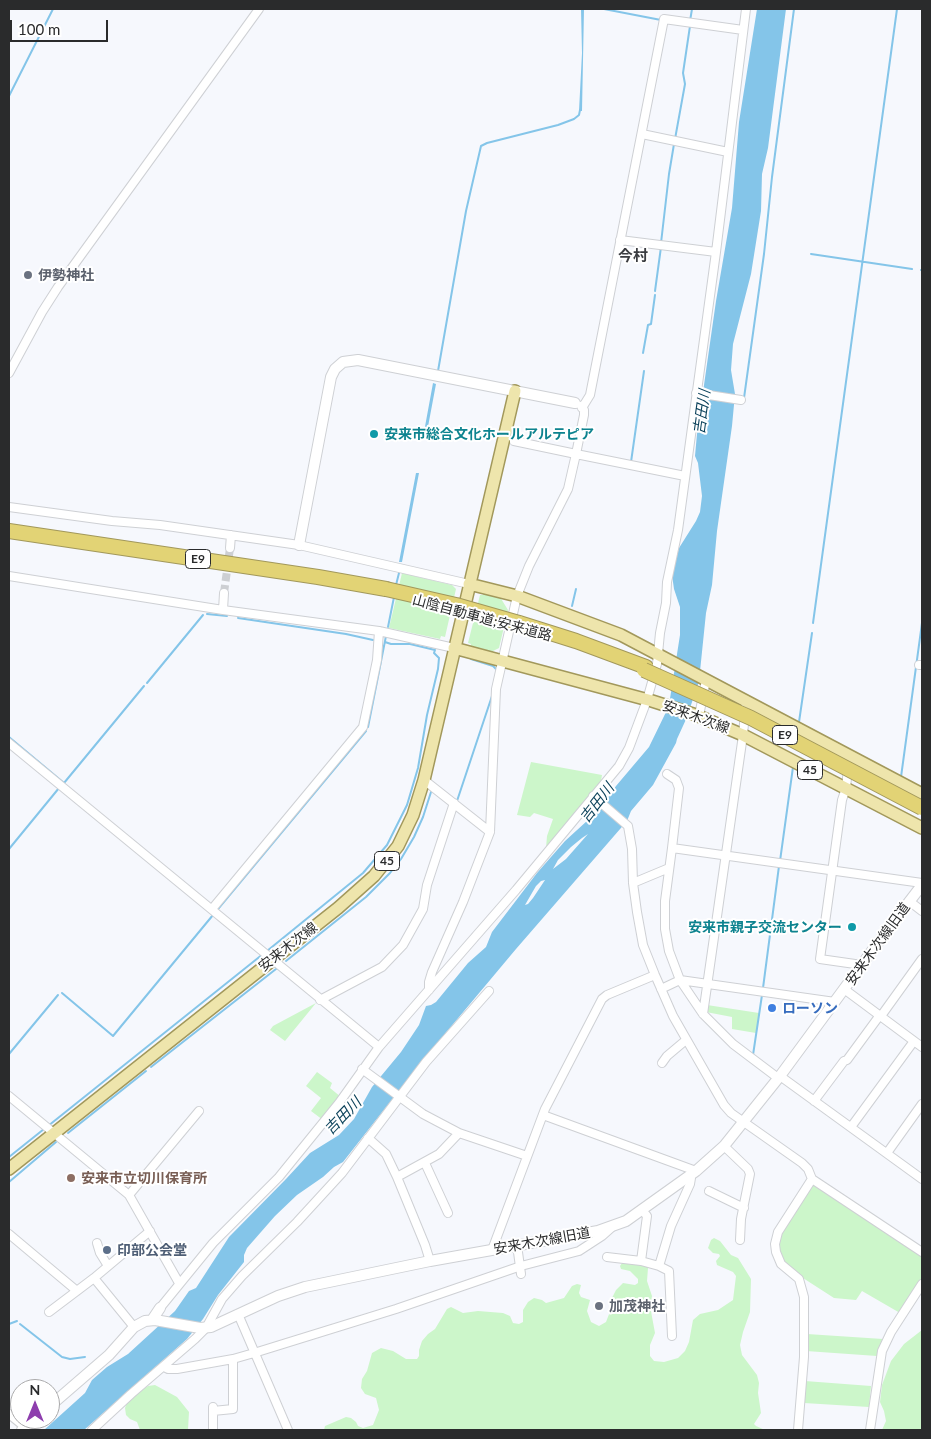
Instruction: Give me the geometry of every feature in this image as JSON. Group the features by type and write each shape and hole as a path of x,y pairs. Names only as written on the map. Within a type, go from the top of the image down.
{"highway":[{"name":"山陰自動車道;安来道路","path":"9,531 318,576 456,606 576,641 770,723 922,804"},
{"name":"山陰自動車道;安来道路","path":"9,536 386,591"},
{"name":"山陰自動車道;安来道路","path":"645,669 776,730 922,808"}],"main road":[{"name":"安来木次線","path":"9,1169 344,902 374,876 406,832 417,806 424,780 515,391"},
{"name":"45","path":"469,584 517,596 621,635 922,794"},
{"name":"安来木次線","path":"454,648 650,700 698,716 744,735 922,828"}],"street":[{"path":"9,374 42,312 58,287 259,9"},
{"path":"154,1320 160,1308 213,1243 279,1177 339,1103 379,1047 516,890 624,758 650,700 660,655 667,582 678,530 697,393 746,9"},
{"path":"578,405 590,395 664,19 743,30"},
{"path":"642,134 728,152"},
{"path":"620,240 716,252"},
{"path":"299,545 331,377 340,363 348,360 358,360 515,391 578,405 584,415 568,489 529,566 517,596 502,661 495,696 490,832 463,902 432,972 429,990"},
{"path":"697,393 740,399"},
{"path":"514,441 685,476"},
{"path":"9,507 299,545 469,584"},
{"path":"230,548 231,535"},
{"path":"9,576 222,610 380,631 454,648"},
{"path":"222,610 224,593"},
{"path":"212,909 363,726 377,660 380,631"},
{"path":"698,716 706,680"},
{"path":"703,1014 744,735 746,701"},
{"path":"9,742 379,1047"},
{"path":"850,755 820,959 862,965"},
{"path":"667,774 676,780 679,788 665,901 665,929 669,951 680,980 703,1014 733,1044 887,1152 922,1179"},
{"path":"424,780 490,832"},
{"path":"594,797 628,826 632,849 633,883 643,945 661,990 686,1040 724,1105 744,1122 802,1162 808,1169 812,1179 921,1249"},
{"path":"320,1000 382,967 403,945 423,909 428,885 454,803"},
{"path":"672,848 922,884"},
{"path":"633,883 669,868"},
{"name":"安来木次線旧道","path":"203,1328 215,1326 278,1296 295,1290 430,1261 595,1232 611,1228 626,1221 693,1173 724,1146 779,1077 922,884"},
{"path":"909,901 922,911"},
{"path":"814,1101 844,1061 848,1060 922,959"},
{"path":"492,1250 545,1108 602,999 607,995 655,976"},
{"path":"661,990 680,980 835,1002"},
{"path":"844,989 922,1047"},
{"path":"92,1430 164,1367 203,1328 222,1299 242,1276 297,1222 342,1173 426,1062 489,991"},
{"path":"662,1063 667,1056 686,1040"},
{"path":"851,1127 914,1041"},
{"path":"364,1070 423,1114 459,1132 528,1156"},
{"path":"9,1096 129,1195 179,1284"},
{"path":"887,1152 922,1104"},
{"path":"129,1195 199,1111"},
{"path":"543,1115 693,1173 690,1184 670,1226 659,1266"},
{"path":"398,1177 439,1154 459,1132"},
{"path":"368,1138 386,1154 398,1177 426,1245 430,1261"},
{"path":"724,1146 748,1169 750,1174 740,1228 740,1240"},
{"path":"425,1163 448,1213"},
{"path":"798,1430 804,1356 804,1297 799,1279 781,1264 775,1244 778,1232 812,1179"},
{"path":"709,1191 744,1208"},
{"path":"641,1261 646,1216 642,1210"},
{"path":"164,1367 177,1369 233,1359 521,1270 579,1251 611,1228"},
{"path":"49,1312 94,1278 150,1230"},
{"path":"9,1234 77,1291"},
{"path":"97,1243 100,1253 108,1266"},
{"path":"516,1245 521,1270"},
{"path":"607,1257 641,1261 669,1271 672,1336"},
{"path":"94,1278 134,1327"},
{"path":"870,1430 882,1351 891,1332 922,1284"},
{"path":"238,1314 288,1430"},
{"path":"60,1397 108,1355 139,1323 154,1320 203,1328"},
{"path":"213,1430 213,1408 233,1410 233,1359"}],"green space":[{"path":"402,573 452,585 456,589 445,637 441,636 440,639 389,628"},
{"path":"483,593 500,597 508,610 499,648 489,653 470,648 471,644 468,643 480,595 483,595"},
{"path":"531,762 602,775 601,781 546,848 547,836 553,819 534,813 530,817 517,815"},
{"path":"316,1003 285,1041 270,1030 273,1026"},
{"path":"707,1005 759,1013 756,1033 732,1029 732,1017 706,1012"},
{"path":"317,1072 332,1083 330,1088 341,1097 323,1120 311,1111 321,1098 306,1086"},
{"path":"813,1183 922,1256 922,1279 900,1313 862,1291 856,1300 834,1298 789,1269 781,1260 778,1239"},
{"path":"714,1238 720,1241 731,1255 738,1258 751,1279 750,1312 740,1345 742,1355 757,1375 759,1383 758,1393 761,1413 754,1424 765,1430 324,1430 325,1426 346,1417 351,1418 358,1426 363,1428 373,1425 379,1410 376,1398 365,1394 361,1388 362,1379 367,1371 372,1353 381,1348 393,1351 406,1359 417,1359 422,1341 435,1329 447,1309 451,1307 463,1313 478,1311 503,1313 510,1316 513,1323 519,1324 523,1322 523,1310 528,1302 534,1298 546,1303 564,1298 572,1286 577,1284 581,1285 579,1293 581,1297 590,1300 587,1311 591,1322 599,1326 606,1322 616,1290 623,1283 635,1285 638,1283 638,1279 630,1271 621,1269 622,1263 644,1264 648,1268 647,1281 652,1296 650,1306 655,1333 650,1345 650,1356 654,1361 664,1362 678,1358 685,1351 689,1342 693,1320 700,1314 718,1310 733,1300 736,1276 733,1272 717,1265 716,1261 720,1256 719,1254 713,1253 708,1248 711,1240"},
{"path":"922,1330 922,1430 882,1430 886,1421 880,1402 882,1385 891,1361 904,1344"},
{"path":"807,1334 883,1339 877,1356 806,1351"},
{"path":"805,1381 871,1386 869,1407 804,1403"},
{"path":"155,1385 177,1397 189,1412 188,1430 140,1430 137,1422 126,1415 125,1408 128,1400 148,1386"}],"water":[{"path":"581,9 584,9 582,111 579,111 582,53"},
{"name":"吉田川","path":"757,9 786,9 768,148 762,174 761,211 751,274 733,344 731,370 735,394 732,426 717,531 712,585 706,613 699,681 689,711 669,705 680,635 680,607 672,575 679,548 700,512 702,496 698,463 695,456 697,434 716,301 732,208 739,122"},
{"path":"433,383 436,384 427,432 424,432"},
{"path":"416,473 419,473 402,562 399,562"},
{"path":"668,708 688,715 676,743 653,785 631,811 627,821 423,1060 343,1162 297,1195 275,1216 247,1248 244,1262 187,1339 84,1430 44,1430 60,1429 60,1416 85,1393 92,1380 107,1367 128,1354 175,1311 189,1291 196,1288 229,1237 310,1153 339,1135 354,1119 372,1087 401,1052 419,1025 426,1006 436,1002 468,963 486,947 492,932 537,873 565,841 599,810 616,786 649,747","holes":["588,834 566,859 553,869 558,860","545,880 533,898 525,905 536,886"]}],"waterway":[{"path":"9,96 53,9"},
{"path":"604,9 661,20"},
{"path":"690,21 692,9"},
{"path":"744,398 794,9"},
{"path":"813,623 897,9"},
{"path":"675,139 685,84 683,73 690,26"},
{"path":"438,371 466,211 481,146 558,125 574,119 579,115 580,110"},
{"path":"661,243 674,144"},
{"path":"655,291 661,247"},
{"path":"811,254 912,269"},
{"path":"643,353 648,325 651,324 655,295"},
{"path":"631,462 644,371"},
{"path":"396,585 399,573"},
{"path":"572,606 576,589"},
{"path":"388,627 394,597"},
{"path":"207,614 227,616"},
{"path":"147,683 203,615"},
{"path":"238,618 346,634 373,640"},
{"path":"901,777 922,623"},
{"path":"799,722 812,633"},
{"path":"368,727 386,636"},
{"path":"267,951 363,873 387,845 407,805 418,768 439,658 434,653 435,650 410,644 391,644 385,642"},
{"path":"471,659 493,666 497,670"},
{"path":"64,783 144,686"},
{"path":"457,801 492,696"},
{"path":"218,909 366,731"},
{"path":"9,737 64,783"},
{"path":"780,861 793,767"},
{"path":"9,849 59,788"},
{"path":"286,961 366,897 390,873 414,837 431,792"},
{"path":"763,988 779,866"},
{"path":"62,993 113,1036 213,915"},
{"path":"48,1126 263,954"},
{"path":"151,1067 276,969"},
{"path":"9,1054 58,995"},
{"path":"753,1055 762,995"},
{"path":"68,1133 146,1071"},
{"path":"9,1157 44,1129"},
{"path":"9,1182 56,1142"},
{"path":"9,1324 17,1321"},
{"path":"20,1324 62,1357 70,1359 85,1357"}],"tunnel":[{"path":"224,593 230,548"}],"place":[{"name":"伊勢神社","path":"28,275"},
{"name":"安来市総合文化ホールアルテピア","path":"374,434"},
{"name":"安来市親子交流センター","path":"852,927"},
{"name":"ローソン","path":"772,1008"},
{"name":"安来市立切川保育所","path":"71,1178"},
{"name":"印部公会堂","path":"107,1250"},
{"name":"加茂神社","path":"599,1306"}],"district":[{"name":"今村","path":"633,256"}]}
